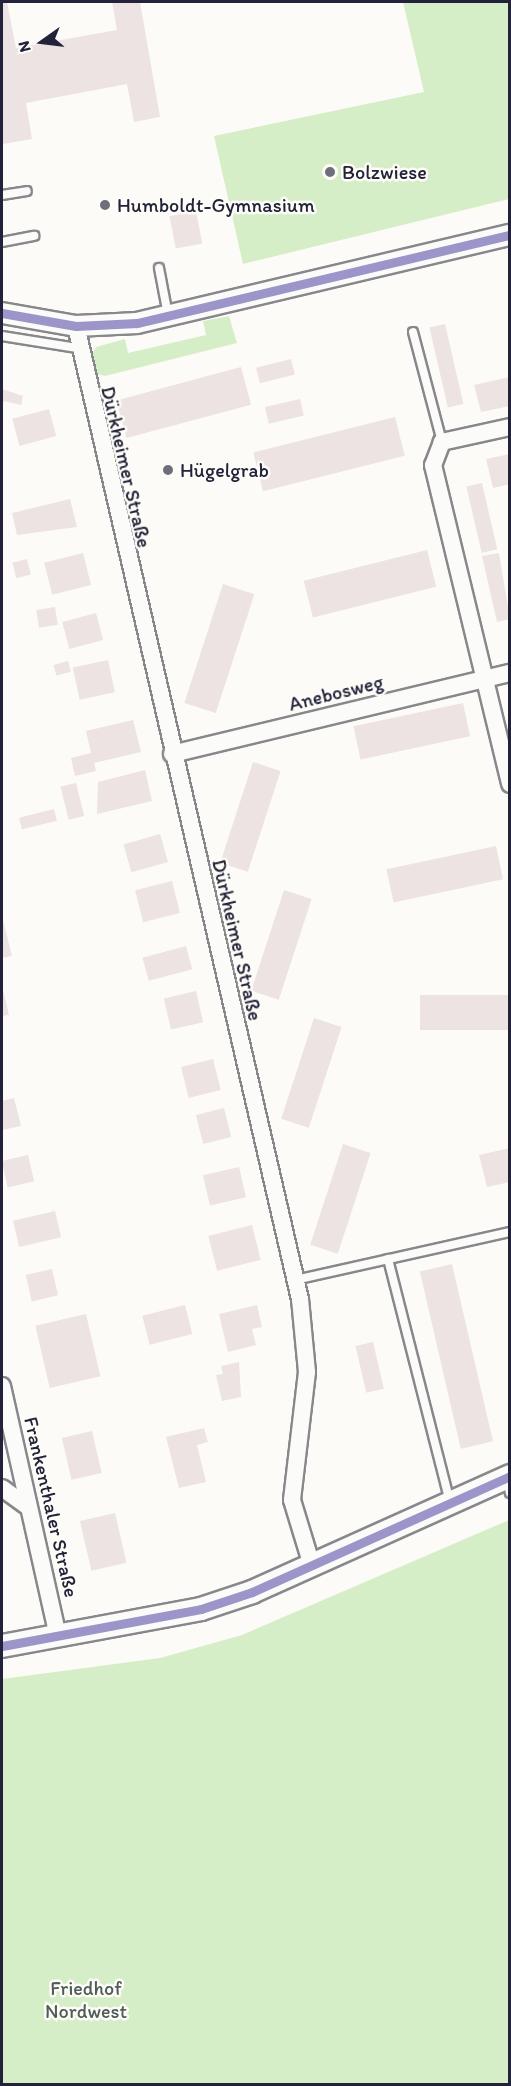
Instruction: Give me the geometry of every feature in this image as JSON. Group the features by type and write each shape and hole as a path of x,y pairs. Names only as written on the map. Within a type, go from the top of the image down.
{"main road":[{"path":"2,1646 201,1610 312,1566 450,1502 509,1482"}],"street":[{"path":"2,313 76,326 169,317 510,235"},
{"name":"Dürkheimer Straße","path":"76,326 77,348 296,1280 307,1372 292,1500 312,1566"},
{"path":"510,427 442,442 434,465 510,784"},
{"name":"Anebosweg","path":"172,754 510,673"},
{"name":"Frankenthaler Straße","path":"2,1386 6,1426 28,1507 58,1637"},
{"path":"2,1488 28,1507"}],"lane":[{"path":"2,195 27,191"},
{"path":"2,242 34,236"},
{"path":"159,268 169,317"},
{"path":"413,332 442,442"},
{"path":"2,336 77,348"},
{"path":"296,1280 510,1232"},
{"path":"388,1259 450,1502"}],"green space":[{"path":"403,2 509,2 509,199 243,264 214,136 424,92"},
{"path":"229,316 237,343 105,376 94,373 90,358 96,347 125,339 128,353 206,335 203,321"},
{"name":"Friedhof Nordwest","path":"509,1520 509,2084 2,2084 2,1679 160,1658 242,1635"}],"building":[{"path":"2,2 7,2 16,48 117,30 112,2 140,2 160,117 134,122 127,84 26,103 32,139 3,144"},
{"path":"196,211 202,243 176,249 169,216"},
{"path":"445,324 463,404 448,407 429,328"},
{"path":"291,359 295,375 260,383 256,368"},
{"path":"241,367 251,405 126,438 116,400"},
{"path":"510,377 510,406 481,412 474,385"},
{"path":"2,389 23,396 21,405 4,401 2,408"},
{"path":"300,399 304,416 269,424 265,407"},
{"path":"49,409 56,436 20,446 12,419"},
{"path":"395,417 405,456 263,491 253,452"},
{"path":"510,454 510,484 493,488 486,459"},
{"path":"482,483 497,549 482,553 466,487"},
{"path":"70,499 77,527 17,535 12,513"},
{"path":"427,550 436,587 313,618 304,581"},
{"path":"83,553 91,585 52,595 44,563"},
{"path":"499,553 510,619 497,622 482,556"},
{"path":"27,559 31,575 16,578 12,563"},
{"path":"223,584 254,594 216,713 184,703"},
{"path":"55,607 58,625 39,628 36,610"},
{"path":"96,613 103,640 69,649 62,622"},
{"path":"108,660 115,692 80,700 73,667"},
{"path":"68,661 71,672 56,676 54,665"},
{"path":"463,703 470,736 361,760 353,726"},
{"path":"133,720 141,752 94,763 96,771 75,776 71,758 91,753 86,731"},
{"path":"253,762 281,771 248,872 220,863"},
{"path":"145,770 152,801 97,814 98,782"},
{"path":"76,783 84,816 69,820 60,787"},
{"path":"54,809 57,821 22,829 19,818"},
{"path":"160,834 168,862 131,872 123,844"},
{"path":"496,846 503,879 394,903 386,869"},
{"path":"172,881 180,913 143,922 135,890"},
{"path":"284,890 312,899 279,1000 251,991"},
{"path":"2,916 12,956 2,958"},
{"path":"186,946 192,969 149,981 143,958"},
{"path":"2,986 9,1015 2,1016"},
{"path":"196,991 203,1022 171,1030 164,998"},
{"path":"420,995 510,995 510,1030 420,1030"},
{"path":"314,1018 342,1027 309,1128 281,1119"},
{"path":"213,1059 221,1090 189,1098 181,1067"},
{"path":"14,1098 21,1126 2,1130 2,1101"},
{"path":"224,1108 231,1137 203,1144 196,1115"},
{"path":"343,1144 371,1153 338,1254 310,1245"},
{"path":"510,1148 510,1182 487,1187 479,1155"},
{"path":"28,1155 34,1181 8,1187 2,1161"},
{"path":"239,1167 246,1197 210,1206 203,1175"},
{"path":"55,1211 61,1237 19,1247 13,1221"},
{"path":"252,1225 261,1260 217,1271 208,1236"},
{"path":"452,1264 493,1441 461,1449 420,1271"},
{"path":"52,1269 58,1295 32,1301 26,1275"},
{"path":"185,1305 192,1334 150,1345 142,1316"},
{"path":"257,1305 262,1327 252,1329 256,1345 228,1352 219,1314"},
{"path":"86,1314 100,1376 50,1388 35,1326"},
{"path":"373,1342 384,1389 366,1393 355,1346"},
{"path":"239,1362 241,1397 222,1401 216,1375 223,1374 221,1366"},
{"path":"204,1428 208,1442 197,1445 206,1482 179,1488 166,1437"},
{"path":"92,1431 102,1473 71,1480 62,1438"},
{"path":"115,1513 126,1563 91,1571 80,1521"}],"transit line":[{"path":"2,313 76,326 137,323 510,235"},
{"path":"2,1646 201,1609 252,1592 510,1476"}],"place":[{"name":"Bolzwiese","path":"330,172"},
{"name":"Humboldt-Gymnasium","path":"105,205"},
{"name":"Hügelgrab","path":"168,470"}]}
